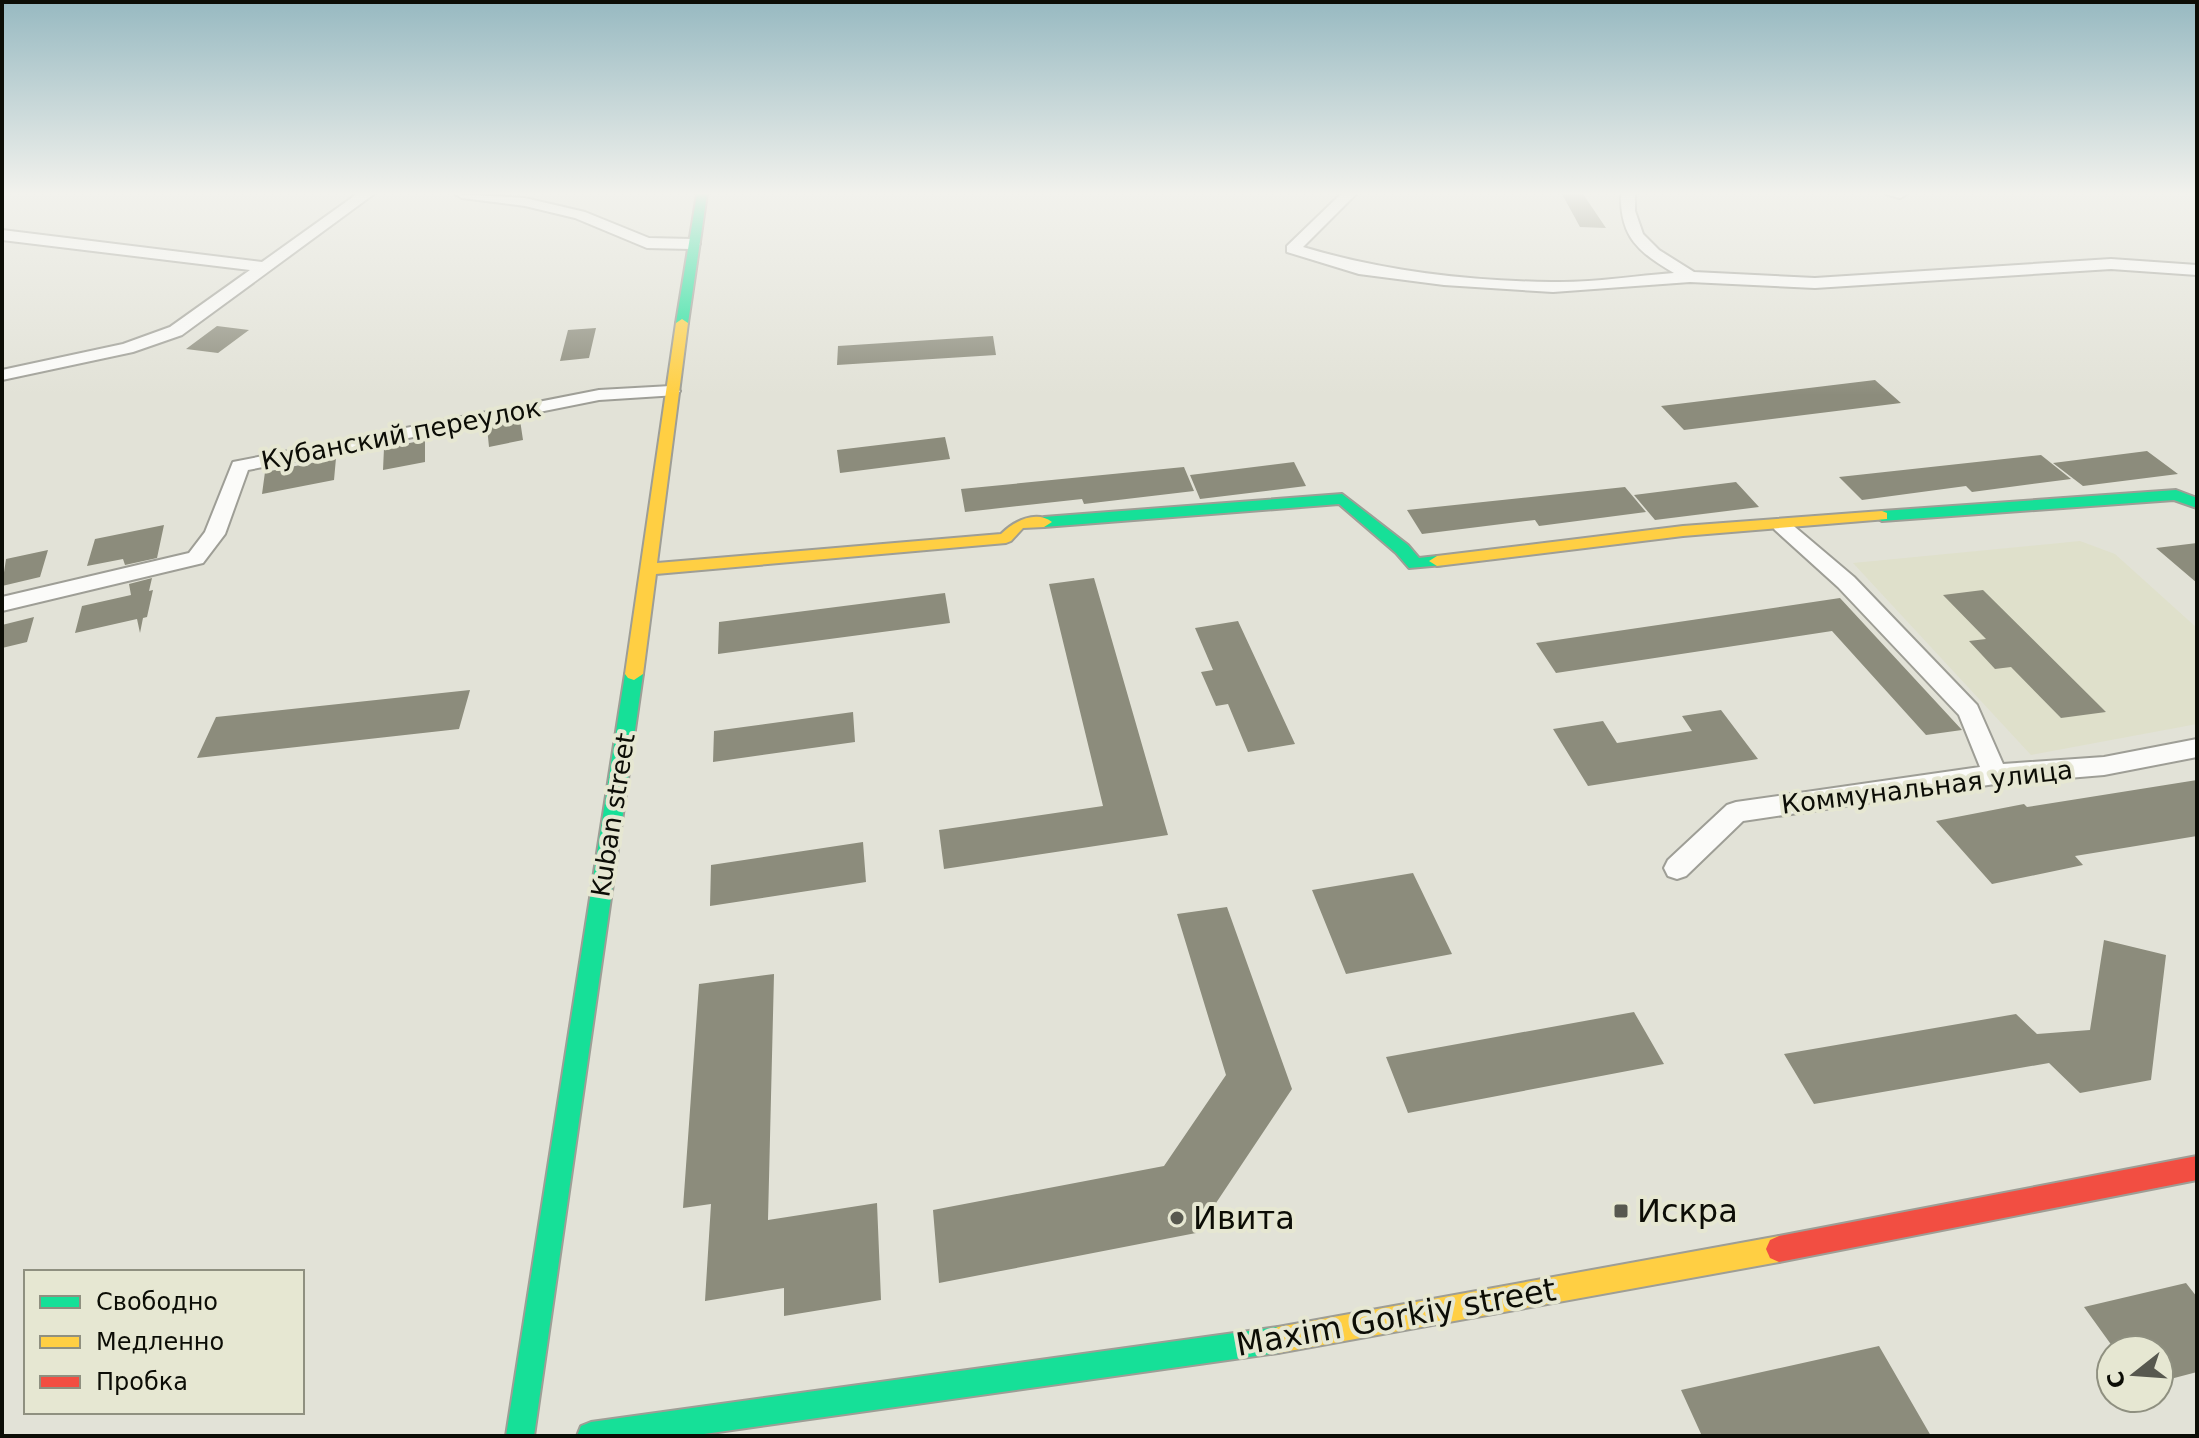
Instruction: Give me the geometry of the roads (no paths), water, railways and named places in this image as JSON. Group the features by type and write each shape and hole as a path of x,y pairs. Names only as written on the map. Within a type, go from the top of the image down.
{"street":[{"path":"214,261 262,267"},
{"path":"2,375 127,348 176,331 270,261"},
{"name":"Kuban street","path":"520,1436 650,569 690,261"},
{"path":"1333,261 1359,269 1444,280 1553,287 1690,277 1815,283 2111,264 2197,270"},
{"path":"1666,261 1690,277"},
{"name":"Кубанский переулок","path":"2,604 196,558 215,534 240,466 599,395 671,391"},
{"path":"650,569 1006,538 1019,524 1342,499 1402,549 1415,564 1683,531 2176,495 2197,503"},
{"path":"1782,526 1846,582 1969,711 1995,774"},
{"name":"Коммунальная улица","path":"1677,868 1736,812 1995,774 2104,766 2197,748"},
{"name":"Maxim Gorkiy street","path":"591,1436 1304,1336 2197,1168"}],"place":[{"name":"Искра","path":"1621,1211"},
{"name":"Ивита","path":"1177,1218"}]}
